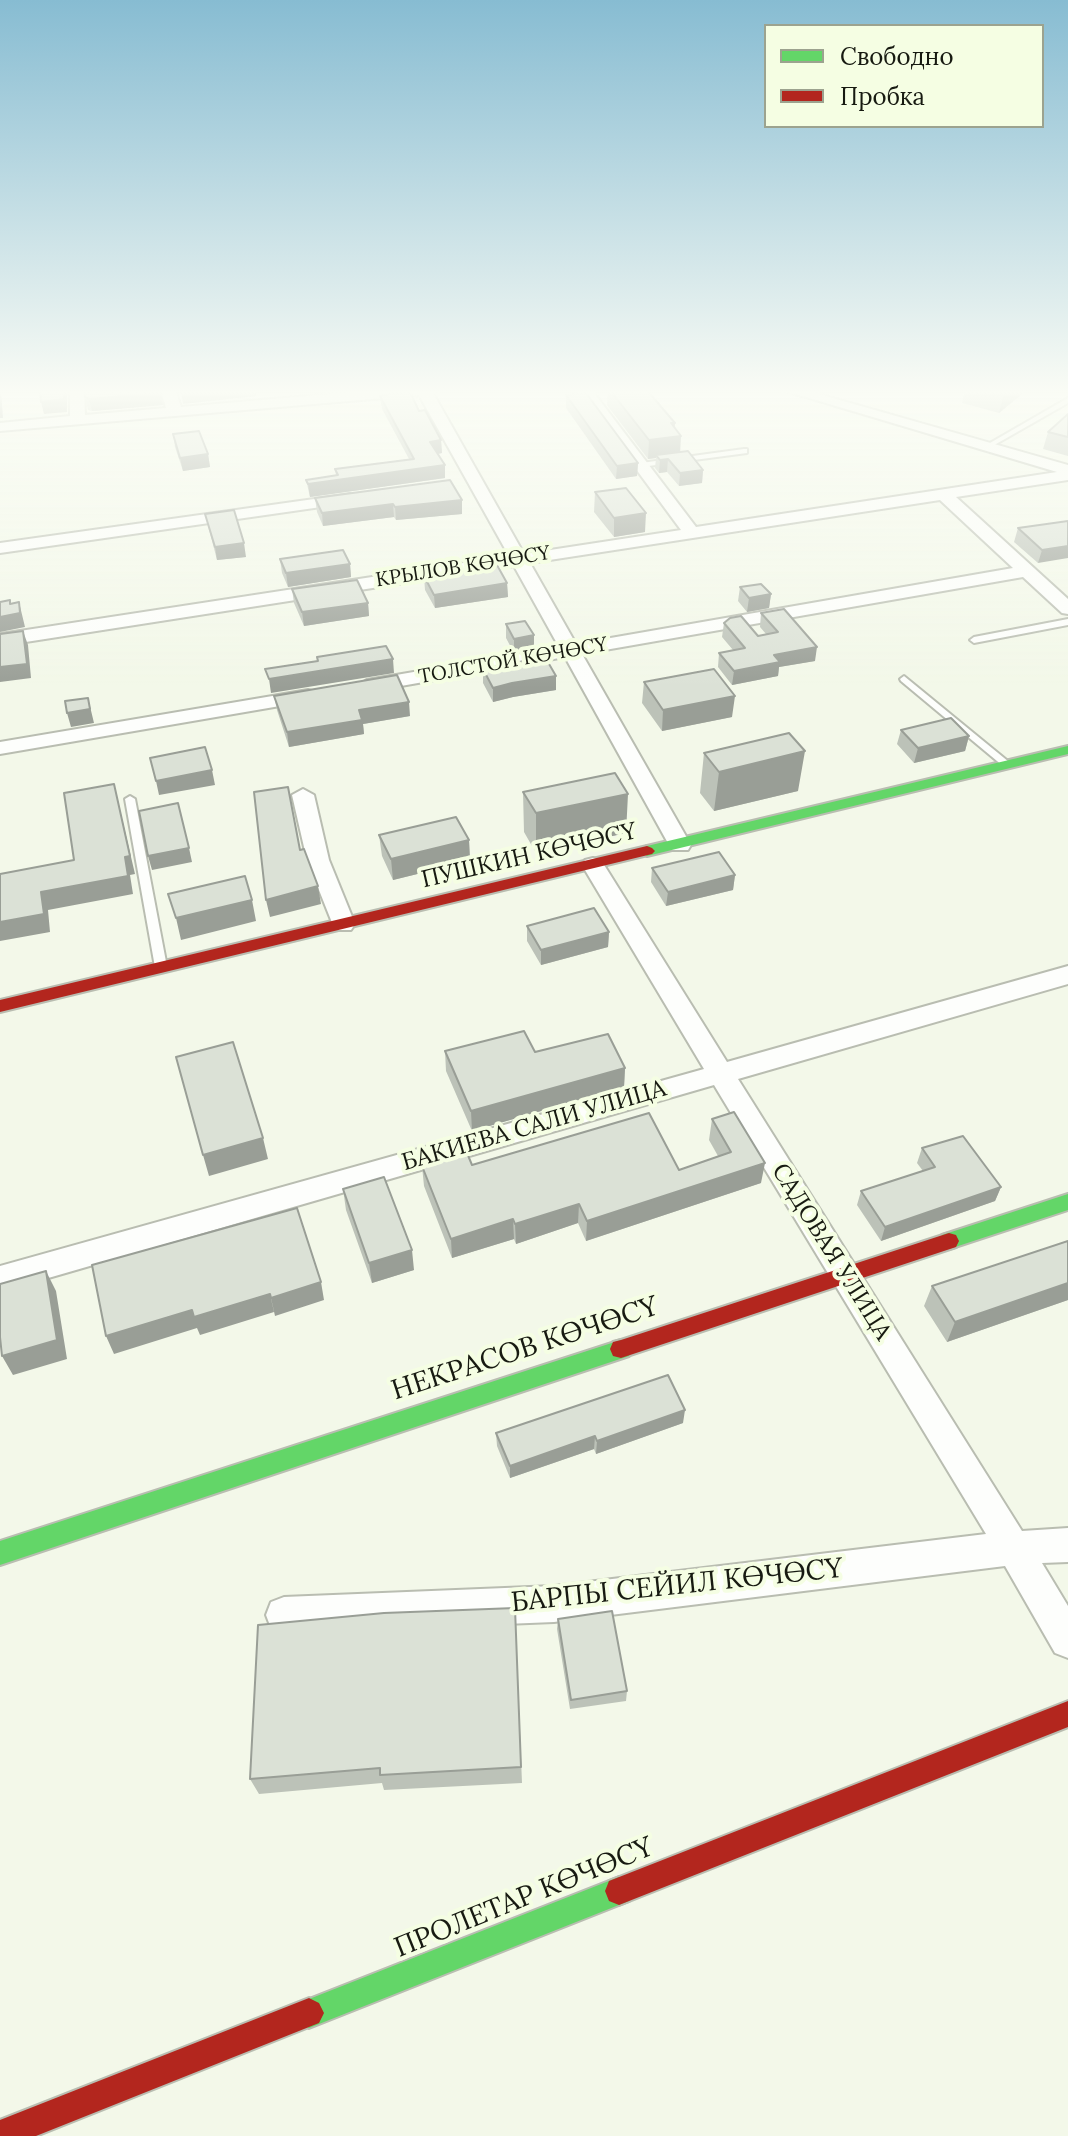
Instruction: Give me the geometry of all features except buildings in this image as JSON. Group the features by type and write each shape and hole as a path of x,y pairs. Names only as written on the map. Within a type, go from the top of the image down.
{"main road":[{"name":"ПУШКИН КӨЧӨСҮ","path":"0,1006 1068,750"},
{"name":"НЕКРАСОВ КӨЧӨСҮ","path":"0,1553 846,1272 1068,1202"},
{"name":"ПРОЛЕТАР КӨЧӨСҮ","path":"0,2135 1068,1714"}],"street":[{"path":"473,489 518,559 680,845"},
{"path":"659,489 691,532"},
{"name":"КРЫЛОВ КӨЧӨСҮ","path":"0,640 969,489"},
{"path":"942,493 1068,609"},
{"path":"0,548 369,496"},
{"name":"ТОЛСТОЙ КӨЧӨСҮ","path":"354,688 1025,571"},
{"path":"0,748 323,693"},
{"path":"303,795 318,860 343,924"},
{"name":"САДОВАЯ УЛИЦА","path":"593,865 718,1073 846,1272 1068,1640"},
{"name":"БАКИЕВА САЛИ УЛИЦА","path":"0,1279 1068,975"},
{"name":"БАРПЫ СЕЙИЛ КӨЧӨСҮ","path":"284,1615 554,1604 1013,1548 1068,1545"}],"lane":[{"path":"974,640 1068,622"},
{"path":"904,679 1006,764"},
{"path":"130,799 161,967"}],"traffic: fast":[{"path":"647,851 1068,750"},
{"path":"949,1241 1068,1202"},
{"path":"0,1553 621,1349"},
{"path":"309,2013 619,1891"}],"traffic: jam":[{"path":"0,1006 647,851"},
{"path":"621,1349 949,1241"},
{"path":"619,1891 1068,1714"},
{"path":"0,2135 309,2013"}]}
